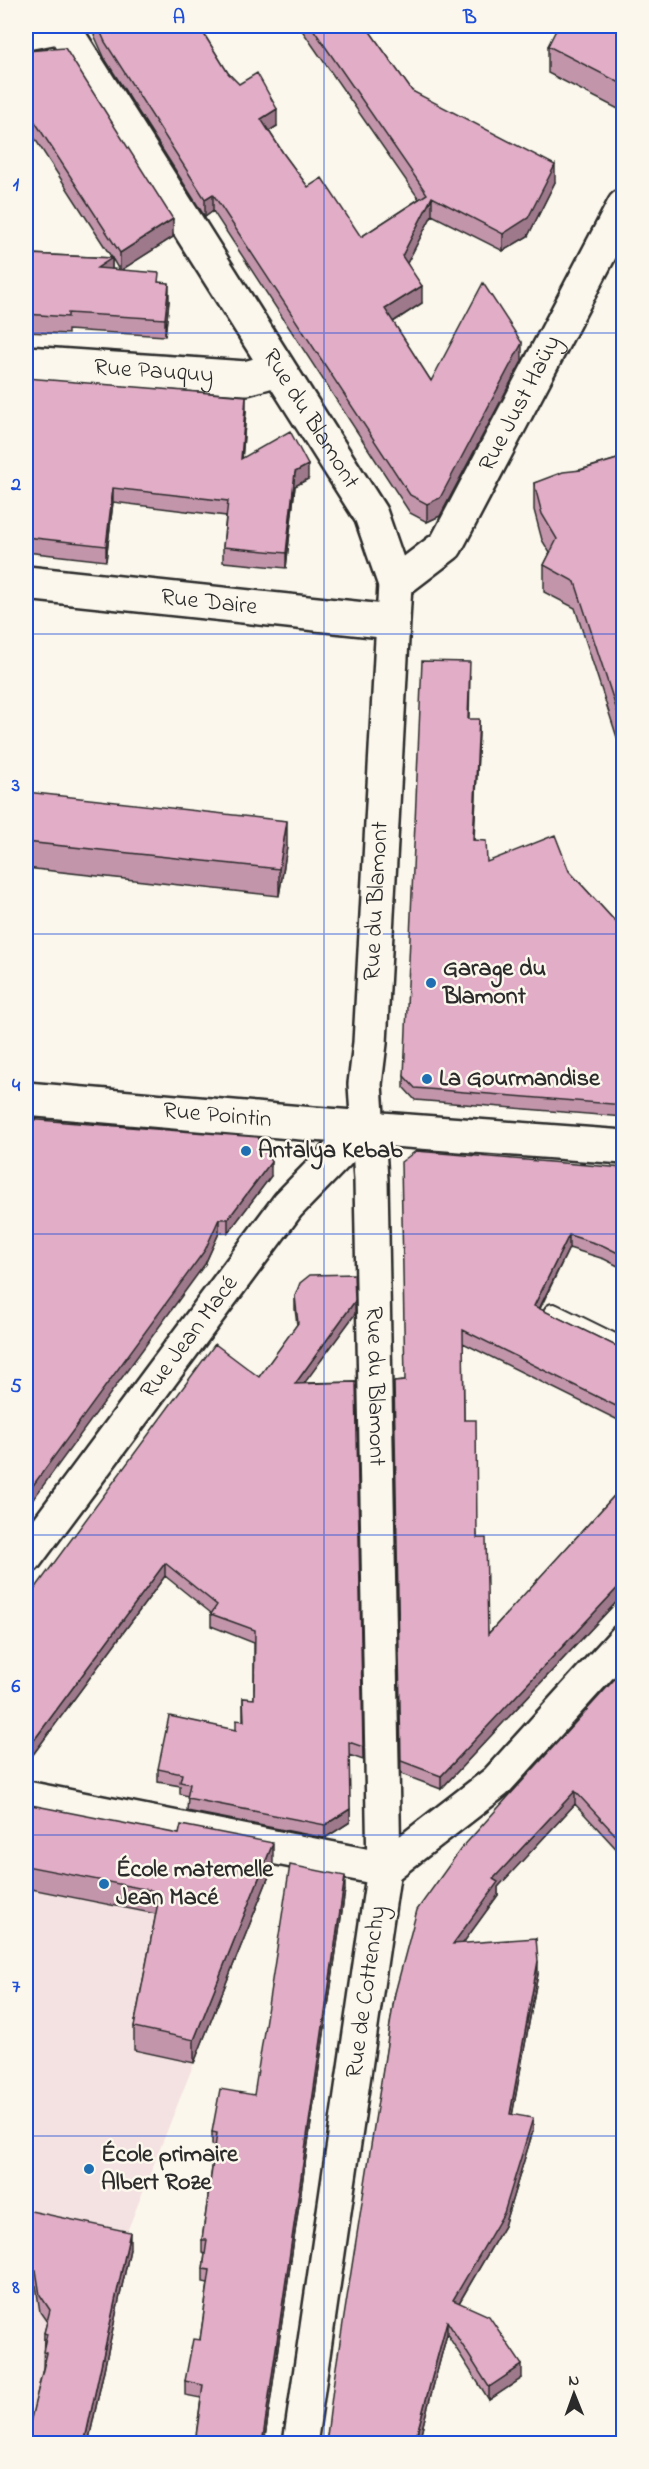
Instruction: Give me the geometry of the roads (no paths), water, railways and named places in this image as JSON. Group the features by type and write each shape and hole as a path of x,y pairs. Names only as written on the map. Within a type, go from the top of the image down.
{"street":[{"path":"26,33 62,26"},
{"name":"Rue du Blamont","path":"62,26 370,515 395,584 370,1043 364,1084 365,1126 371,1180 384,1869"},
{"name":"Rue Just Haüy","path":"395,584 446,545 624,206"},
{"name":"Rue Pauquy","path":"26,363 246,378 278,369"},
{"name":"Rue Daire","path":"26,583 392,622"},
{"name":"Rue Pointin","path":"26,1099 313,1124 365,1126 624,1147"},
{"name":"Rue Jean Macé","path":"26,1557 288,1205 365,1126"},
{"path":"26,1798 349,1864 384,1869 496,1782 624,1641"},
{"name":"Rue de Cottenchy","path":"300,2444 384,1869"}],"lane":[{"path":"553,1313 624,1348"}],"place":[{"name":"Garage du Blamont","path":"431,983"},
{"name":"La Gourmandise","path":"427,1079"},
{"name":"Antalya Kebab","path":"246,1151"},
{"name":"École maternelle Jean Macé","path":"104,1884"},
{"name":"École primaire Albert Roze","path":"89,2169"}]}
